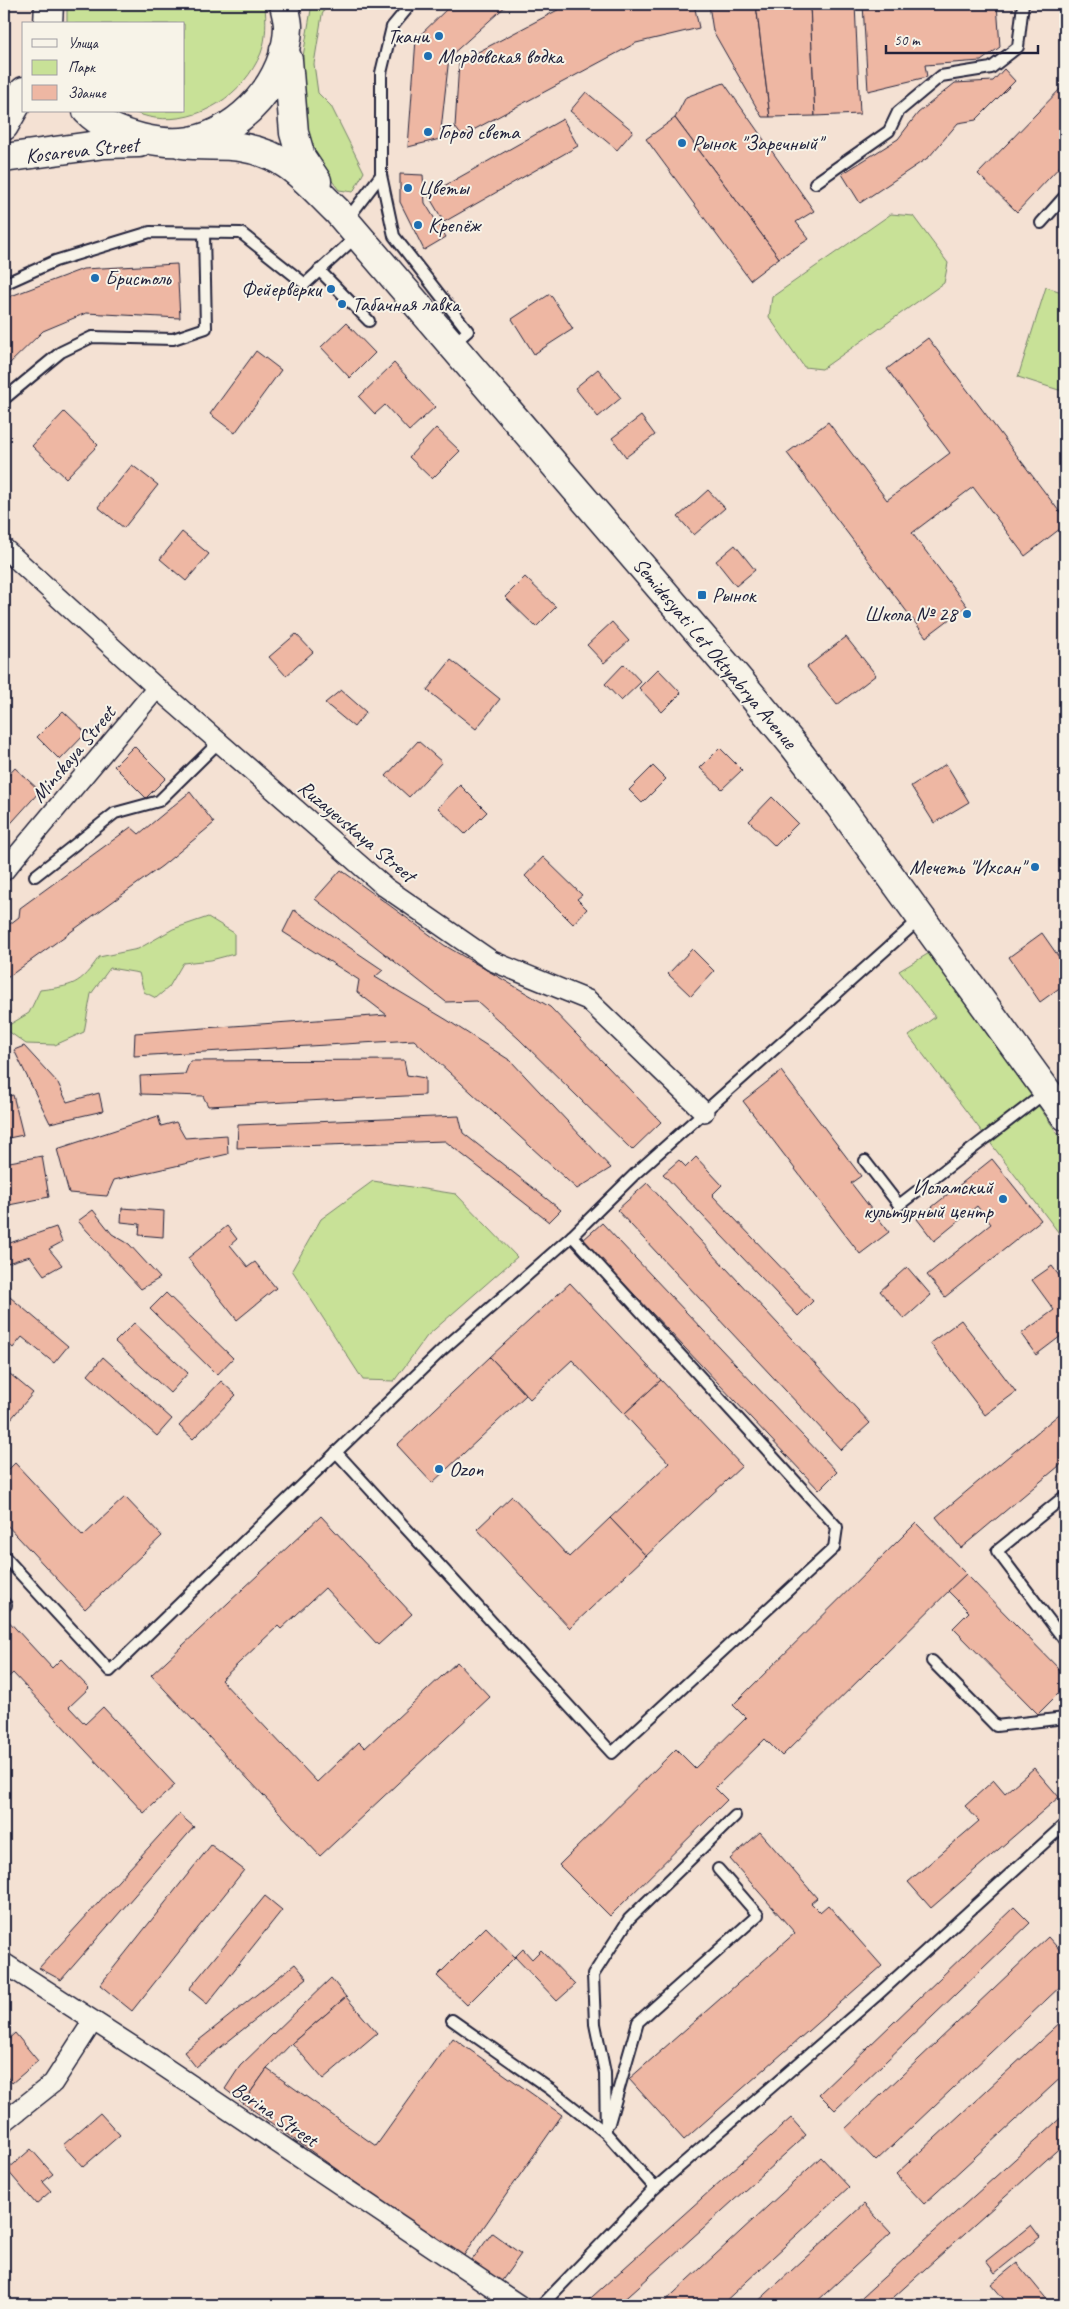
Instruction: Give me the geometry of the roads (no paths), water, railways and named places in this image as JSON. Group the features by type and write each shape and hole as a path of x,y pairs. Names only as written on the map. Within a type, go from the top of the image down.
{"main road":[{"path":"88,112 119,133 167,143 192,141 222,130 249,111 269,86 288,21"},
{"name":"Semidesyati Let Oktyabrya Avenue","path":"288,21 288,60 294,133 301,157 347,223"},
{"name":"Kosareva Street","path":"4,126 22,94"},
{"name":"Kosareva Street","path":"4,158 105,144 167,143"},
{"name":"Semidesyati Let Oktyabrya Avenue","path":"167,143 239,147 267,152 293,167 347,223 794,746 1065,1116"}],"street":[{"name":"Ruzayevskaya Street","path":"4,548 157,688 393,892 492,961 588,1000 704,1112"},
{"name":"Minskaya Street","path":"4,871 157,688"},
{"name":"Borina Street","path":"4,1963 151,2058 520,2305"},
{"path":"4,2122 53,2083 93,2021"}],"lane":[{"path":"410,4 392,27 381,73 380,175 394,236 468,331 452,345"},
{"path":"815,184 889,131 898,112 941,76 991,68 1018,46 1023,4"},
{"path":"4,284 55,262 150,232 241,233 305,284 319,270 347,223 380,175"},
{"path":"1041,223 1065,196"},
{"path":"4,399 61,352 92,337 173,339 206,328 204,233"},
{"path":"319,270 369,321"},
{"path":"35,876 115,813 159,801 219,742"},
{"path":"4,1556 110,1671 442,1350 572,1236 638,1172 921,918"},
{"path":"865,1161 899,1205 1047,1091"},
{"path":"336,1452 612,1753 834,1548 837,1527 572,1236"},
{"path":"1065,1496 997,1551 1065,1642"},
{"path":"932,1661 996,1726 1065,1718"},
{"path":"606,2133 605,2073 595,2024 593,1975 629,1919 735,1816"},
{"path":"542,2305 656,2188 875,1998 1065,1824"},
{"path":"606,2133 638,2022 758,1916 718,1869"},
{"path":"452,2020 550,2089 606,2133 656,2188"}],"place":[{"name":"Ткани","path":"439,36"},
{"name":"Мордовская водка","path":"428,56"},
{"name":"Город света","path":"428,132"},
{"name":"Рынок \"Заречный\"","path":"682,143"},
{"name":"Цветы","path":"408,188"},
{"name":"Крепёж","path":"418,225"},
{"name":"Бристоль","path":"95,278"},
{"name":"Фейерверки","path":"331,289"},
{"name":"Табачная лавка","path":"342,304"},
{"name":"Рынок","path":"702,595"},
{"name":"Школа № 28","path":"967,614"},
{"name":"Мечеть \"Ихсан\"","path":"1035,867"},
{"name":"Исламский культурный центр","path":"1003,1199"},
{"name":"Ozon","path":"439,1469"}]}
